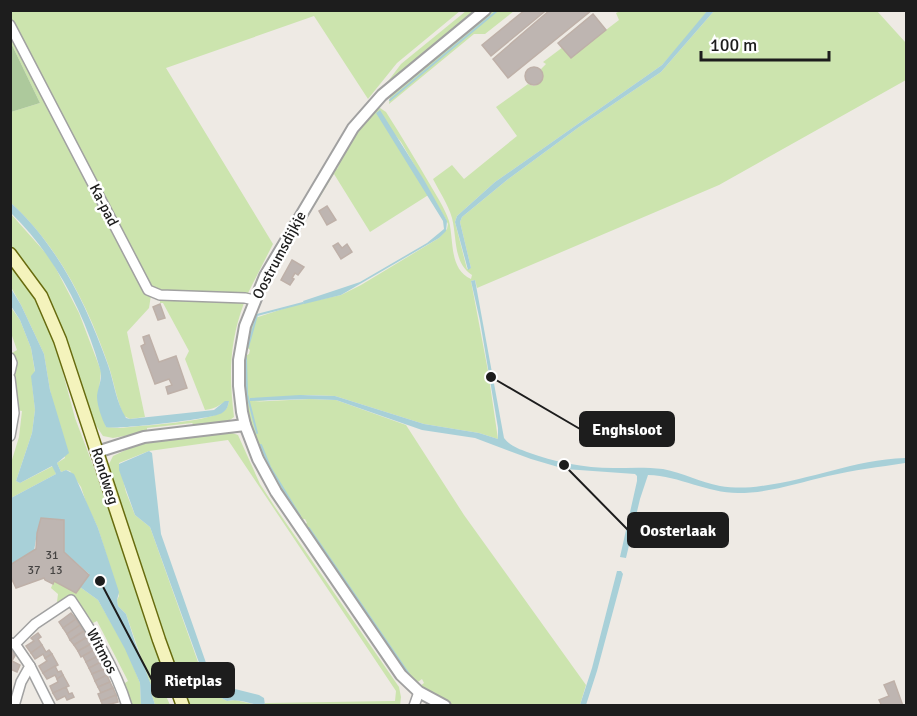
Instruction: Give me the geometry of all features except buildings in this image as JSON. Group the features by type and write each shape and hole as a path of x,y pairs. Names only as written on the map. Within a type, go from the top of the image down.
{"main road":[{"name":"Rondweg","path":"10,254 41,296 60,340 159,640 183,705"}],"street":[{"name":"Oostrumsdijkje","path":"445,705 419,692 396,668 276,492 254,449 245,425 239,386 239,360 245,326 254,300 275,255 353,128 373,104 485,10"},
{"name":"Ka-pad","path":"10,26 148,290 160,295 254,300"},
{"path":"10,358 12,363 10,372"},
{"path":"10,378 14,412 10,436"},
{"path":"97,452 144,437 245,425"},
{"name":"Witmos","path":"13,643 35,624 71,600 112,667 127,705"},
{"path":"13,643 30,666 50,705"},
{"path":"14,705 21,682 30,666"},
{"path":"414,705 419,692"}],"green space":[{"path":"11,10 460,11 397,63 368,99 314,16 166,68 273,244 247,295 161,293 151,288 11,21"},
{"path":"466,11 479,11 377,96 401,64"},
{"path":"491,11 514,11 485,34 474,34 389,104 390,95"},
{"path":"620,11 710,11 662,65 495,182 457,216 455,222 467,269 471,268 460,222 462,217 507,180 579,127 661,72 714,11 877,11 906,43 906,80 719,185 477,288 475,280 471,281 498,439 479,433 424,424 335,396 307,395 251,402 336,400 406,425 464,515 586,685 580,705 454,705 428,695 419,687 424,683 422,679 415,684 410,680 304,525 307,523 305,519 299,520 275,482 256,443 248,415 243,357 249,354 250,350 244,345 248,329 265,291 255,318 295,305 341,295 439,238 447,229 448,224 445,218 401,142 377,113 430,194 370,232 334,174 315,205 314,201 332,167 337,169 339,165 336,162 353,135 375,109 380,108 386,112 446,212 456,262 459,269 471,279 472,275 466,270 459,257 450,213 433,179 452,165 464,179 517,136 496,107 528,84 534,86 540,83 543,75 541,69 546,64 543,62 563,47 572,56 619,20 616,13"},
{"path":"10,30 112,226 124,254 151,295 149,308 127,332 145,417 130,419 124,416 101,344 70,279 44,239 11,203 11,112 40,103 11,43"},
{"path":"11,43 40,103 10,112"},
{"path":"10,213 51,259 79,313 101,371 98,400 106,427 120,428 201,419 213,416 227,407 229,401 205,410 185,359 189,351 163,303 160,303 160,298 243,301 231,360 234,417 227,422 196,427 192,423 147,428 147,432 113,438 103,436 95,424 61,330 18,255 11,247"},
{"path":"11,261 36,300 55,343 75,418 116,526 163,667 169,694 166,696 170,705 155,705 152,689 126,614 118,606 119,596 98,528 81,487 70,471 61,472 57,463 65,458 44,354 11,287"},
{"path":"10,306 20,320 31,348 35,372 32,383 35,410 32,433 16,481 20,483 53,466 56,474 11,498 11,463 19,437 22,411 16,410 13,375 16,368 12,353 17,350 11,333"},
{"path":"229,432 238,435 260,484 399,687 400,706 265,705 265,703 395,701 396,691 228,440 149,451 119,463 126,492 135,515 150,527 198,662 216,695 227,701 235,700 257,705 187,705 130,540 108,466 113,456 145,441"},
{"path":"54,581 76,593 80,587 98,600 126,649 140,683 141,705 130,705 122,685 128,681 97,621 91,624 71,596 57,602 58,594 51,588"}],"water":[{"path":"708,10 714,11 661,72 579,127 507,180 462,217 460,222 471,268 468,270 455,222 457,216 495,182 662,65"},
{"path":"380,110 447,221 446,231 439,238 341,295 304,304 303,301 360,282 427,243 444,229 443,221 376,113"},
{"path":"11,203 43,238 69,278 99,342 126,418 214,410 225,401 229,401 225,411 184,421 106,427 97,400 101,373 85,326 66,285 54,266 27,229 11,213"},
{"path":"475,280 504,438 518,448 569,464 602,468 663,469 720,486 735,487 756,487 779,483 868,462 905,458 905,463 847,472 750,493 704,488 671,478 648,475 626,558 620,557 637,481 635,474 565,469 475,438 422,430 336,400 250,401 250,398 300,395 335,396 424,424 479,433 498,439 480,321 471,281"},
{"path":"10,287 44,354 50,390 69,453 57,463 61,472 66,470 74,474 98,528 119,592 118,606 126,614 151,685 155,705 141,705 140,683 125,649 98,600 80,587 89,574 64,552 64,520 37,533 34,551 11,565 11,498 56,474 52,466 20,483 16,481 32,433 35,410 31,376 35,371 31,348 20,320 11,306"},
{"path":"149,451 152,453 161,534 212,680 219,685 259,695 264,698 265,705 237,700 227,701 216,695 206,682 150,527 135,515 119,470 119,464"},
{"path":"617,571 623,574 597,671 586,705 580,705 592,668"}],"waterway":[{"path":"390,100 498,10"},
{"path":"248,347 257,315 303,303"},
{"path":"246,358 247,394 257,433"},
{"path":"261,445 270,467 300,516"},
{"path":"309,528 413,680"}],"place":[{"name":"Enghsloot","path":"491,377"},
{"name":"Oosterlaak","path":"564,465"},
{"name":"Rietplas","path":"100,581"}]}
